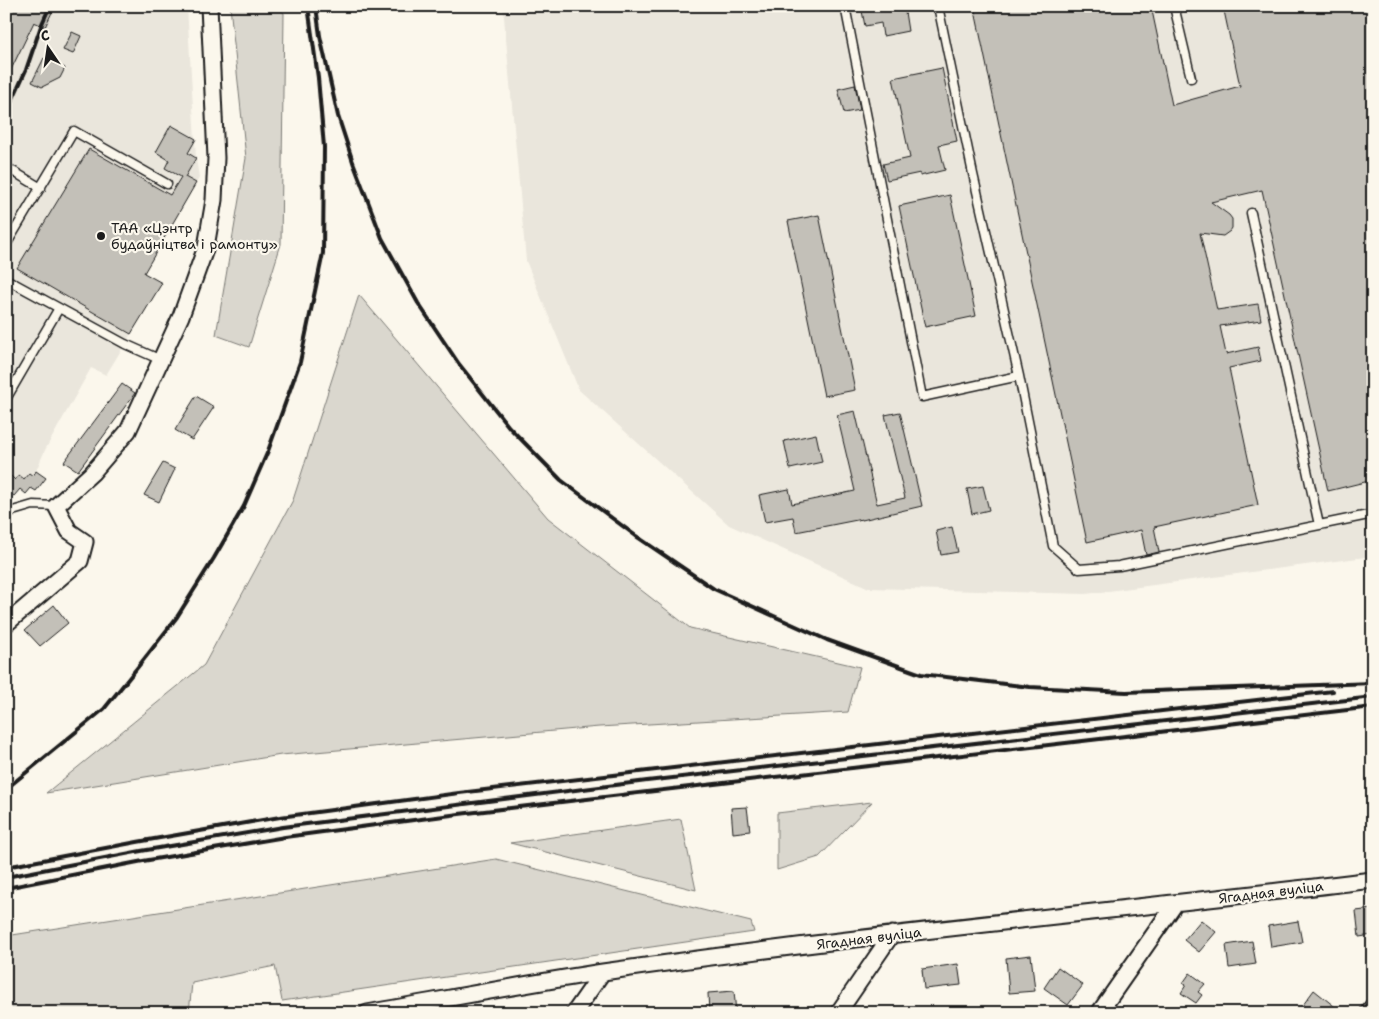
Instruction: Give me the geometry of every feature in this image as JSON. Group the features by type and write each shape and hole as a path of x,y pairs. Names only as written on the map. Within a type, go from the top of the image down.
{"street":[{"path":"6,624 80,561 85,542 68,531 56,506 92,473 128,430 181,316 206,246 214,200 216,158 209,6"},
{"name":"Ягадная вуліца","path":"367,1013 602,972 892,934 1175,904 1373,880"},
{"path":"1099,1013 1175,904"},
{"path":"838,1013 892,934"},
{"path":"574,1013 602,972"},
{"path":"1368,1013 1373,1006"}],"lane":[{"path":"845,6 922,397 1019,376"},
{"path":"938,6 973,174 1019,376 1053,546 1079,570 1119,566 1373,514"},
{"path":"1174,6 1191,78"},
{"path":"6,245 74,131 167,184"},
{"path":"6,167 41,188"},
{"path":"1252,213 1318,525"},
{"path":"6,279 125,344 161,360"},
{"path":"6,399 59,308"},
{"path":"6,513 33,505 56,506"}],"shaded area":[{"path":"6,6 187,6 196,158 199,178 144,272 162,283 106,375 91,368 45,450 33,476 29,473 24,479 19,475 15,480 11,476 6,481"},
{"path":"230,6 275,6 284,13 281,244 249,347 216,335 246,158"},
{"path":"503,6 1373,6 1373,556 1086,594 869,588 729,525 579,390 526,261"},
{"path":"359,295 548,518 690,628 860,667 848,712 599,727 281,755 46,793 204,665 293,500"},
{"path":"872,802 819,857 777,870 777,813"},
{"path":"681,819 696,890 510,843"},
{"path":"496,859 751,922 754,932 282,1001 275,966 192,983 189,1013 6,1013 6,936"}],"building":[{"path":"12,6 55,6 45,27 34,22 6,80 6,17"},
{"path":"861,6 904,6 908,31 883,36 881,23 865,26"},
{"path":"974,6 1151,6 1172,105 1240,86 1223,6 1373,6 1373,480 1328,491 1262,190 1211,202 1229,215 1232,219 1232,228 1223,236 1200,233 1217,310 1258,304 1261,320 1220,326 1226,354 1258,347 1261,361 1229,368 1258,505 1154,527 1159,552 1146,555 1141,530 1087,542"},
{"path":"72,32 81,36 73,54 63,50"},
{"path":"44,58 65,68 60,78 42,87 32,82"},
{"path":"942,68 957,141 939,145 945,170 920,176 920,173 887,180 883,164 910,158 893,78"},
{"path":"855,85 860,110 844,113 838,89"},
{"name":"ТАА «Цэнтр будаўніцтва і рамонту»","path":"171,125 196,139 188,153 196,158 185,177 196,183 144,273 162,283 131,334 17,268 89,149 170,195 181,177 165,168 169,160 156,152"},
{"path":"950,195 976,316 925,327 899,206"},
{"path":"819,215 855,390 824,396 788,221"},
{"path":"122,384 135,393 78,471 64,462"},
{"path":"196,396 214,407 192,440 175,430"},
{"path":"855,411 877,504 905,498 885,415 900,412 922,506 862,520 796,532 793,517 765,522 759,495 789,489 792,504 855,491 837,415"},
{"path":"816,434 822,462 790,469 784,441"},
{"path":"163,463 175,469 159,502 144,495"},
{"path":"36,471 46,478 36,491 31,488 26,494 20,489 14,496 6,490 6,481 11,476 15,480 19,475 24,479 29,473 33,476"},
{"path":"983,486 989,510 972,514 967,489"},
{"path":"952,527 958,552 941,555 936,531"},
{"path":"54,605 68,623 40,646 25,630"},
{"path":"747,807 750,831 733,833 731,808"},
{"path":"1373,909 1373,935 1359,937 1356,911"},
{"path":"1201,920 1216,932 1199,952 1184,940"},
{"path":"1298,921 1302,942 1271,947 1268,926"},
{"path":"1252,941 1256,964 1229,968 1226,945"},
{"path":"1031,955 1035,991 1009,993 1006,958"},
{"path":"958,964 961,985 924,989 922,969"},
{"path":"1058,967 1083,985 1068,1005 1044,988"},
{"path":"1190,973 1205,984 1198,992 1202,995 1196,1003 1181,993 1186,985 1183,983"},
{"path":"1314,990 1334,1006 1329,1013 1297,1013"},
{"path":"734,991 736,1013 709,1013 708,993"}],"railway":[{"path":"6,114 26,70 50,6"},
{"path":"6,789 104,709 177,617 244,506 268,451 300,362 323,253 324,147 318,78 308,6"},
{"path":"316,6 320,36 338,116 382,238 418,303 459,364 509,427 561,480 636,536 714,589 827,640 921,674 1030,687 1126,692 1373,683"},
{"path":"6,867 280,817 459,793 1333,691"},
{"path":"6,877 141,851 283,827 647,781 1373,697"},
{"path":"6,888 143,861 285,837 459,814 1373,707"}],"place":[{"name":"ТАА «Цэнтр будаўніцтва і рамонту»","path":"101,236"}]}
